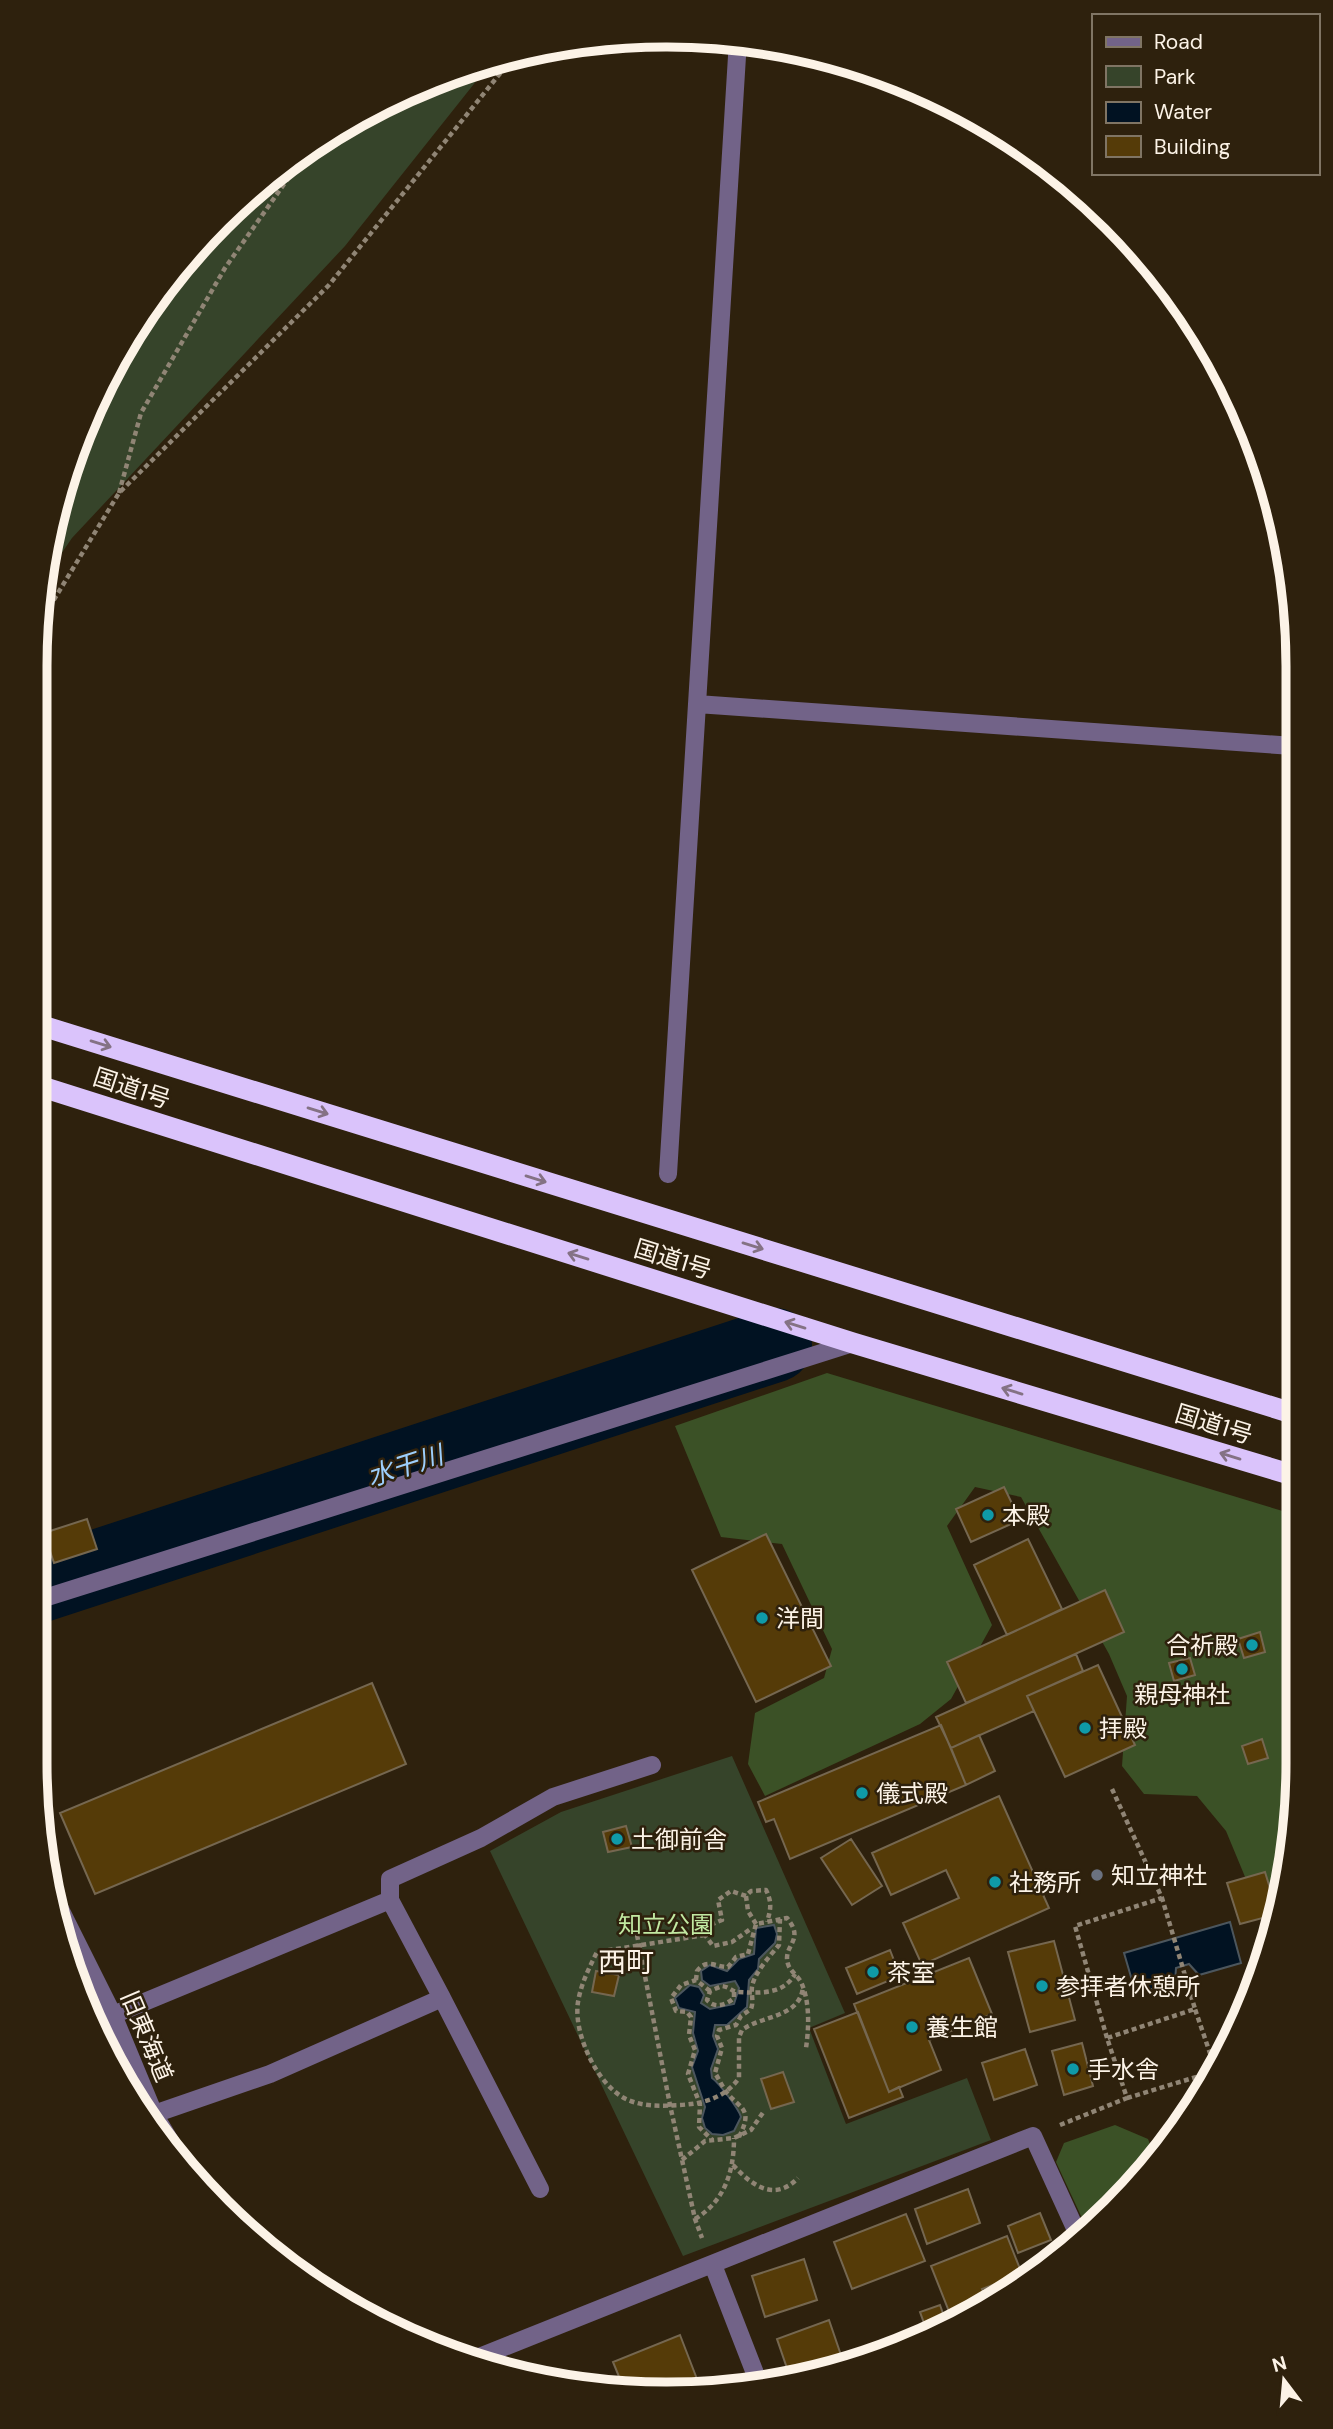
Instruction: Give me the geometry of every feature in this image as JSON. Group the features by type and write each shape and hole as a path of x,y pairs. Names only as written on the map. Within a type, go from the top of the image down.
{"highway":[{"name":"国道1号","path":"47,1027 1286,1411"},
{"name":"国道1号","path":"47,1088 853,1343 1286,1473"}],"street":[{"path":"668,1174 737,52"},
{"path":"697,704 1286,746"},
{"path":"47,1597 853,1343"},
{"path":"540,2189 390,1900 390,1879 481,1838 553,1797 652,1765"},
{"path":"113,2015 390,1900"},
{"name":"旧東海道","path":"70,1928 113,2015 138,2085"},
{"path":"156,2113 271,2074 442,1998"},
{"path":"485,2355 1033,2136 1075,2228"},
{"path":"713,2265 756,2375"}],"path":[{"path":"51,604 119,493 329,285 504,69"},
{"path":"119,493 141,413 225,268 289,176"},
{"path":"1112,1789 1162,1898 1211,2057"},
{"path":"746,1896 732,1891 718,1900 722,1920 705,1927 705,1935 713,1947 732,1942 754,1926 787,1918 795,1927 795,1938 787,1955 788,1964 807,1998 806,2048"},
{"path":"746,1896 751,1891 766,1891 772,1905 767,1922"},
{"path":"696,1980 696,1971 706,1964 712,1962 728,1967 736,1957 748,1954 753,1945 754,1926 746,1896"},
{"path":"1127,2098 1075,1926 1162,1898"},
{"path":"695,2219 720,2196 733,2165 736,2138 745,2116 741,2103 727,2093 715,2073 722,2048 717,2036 719,2030 731,2028 751,2009 752,1991 762,1962 779,1945 780,1919"},
{"path":"637,1935 695,2219 713,2265"},
{"path":"705,1935 597,1952 585,1977 577,2004 580,2033 606,2084 624,2098 645,2106 700,2104 727,2093 739,2078 739,2037 742,2030 791,2009 802,1996 803,1987"},
{"path":"734,1992 729,2003 716,2005 707,2000 710,1991 722,1986 734,1992 776,1992 785,1988 795,1974"},
{"path":"696,1980 710,1991"},
{"path":"696,1980 681,1985 671,1998 676,2011 687,2012 691,2017 689,2035 695,2050 688,2074 700,2104 699,2127 712,2140"},
{"path":"1107,2038 1195,2009"},
{"path":"1033,2136 1127,2098 1201,2076"},
{"path":"682,2160 705,2141 736,2138 759,2121 764,2111"},
{"path":"733,2165 748,2180 766,2191 790,2187 798,2178"}],"green space":[{"path":"480,76 345,246 72,538 57,560 68,506 80,467 111,393 152,322 201,258 258,201 322,152 393,111"},
{"path":"827,1373 1286,1512 1284,1803 1274,1883 1265,1924 1226,1831 1197,1796 1144,1794 1122,1766 1127,1696 1109,1654 1021,1497 975,1487 947,1526 992,1625 951,1699 920,1724 765,1796 748,1764 755,1713 824,1678 832,1649 782,1544 721,1537 675,1426"},
{"name":"知立公園","path":"732,1756 845,2013 809,2028 846,2124 967,2078 991,2140 683,2256 490,1851 561,1812"},
{"path":"1115,2125 1148,2139 1151,2147 1132,2171 1083,2220 1056,2162 1064,2143"}],"water":[{"path":"1230,1922 1241,1963 1199,1975 1189,1964 1176,1968 1175,1982 1136,1994 1124,1953"},
{"path":"774,1925 777,1934 775,1943 759,1959 758,1969 749,1980 747,2007 727,2025 715,2025 713,2036 718,2049 711,2069 712,2078 741,2117 734,2131 723,2135 712,2134 705,2128 702,2118 705,2107 692,2067 698,2051 693,2033 695,2012 679,2008 675,1998 690,1985 699,1987 704,1995 701,2003 710,2009 734,2004 739,1988 735,1981 710,1986 702,1980 701,1971 710,1965 727,1971 739,1959 754,1954 756,1928"}],"building":[{"name":"本殿","path":"1004,1487 1020,1520 971,1542 956,1509"},
{"path":"87,1519 97,1549 54,1563 47,1542 47,1532"},
{"name":"洋間","path":"766,1534 831,1666 756,1702 692,1570"},
{"path":"1028,1539 1062,1609 1007,1635 974,1565"},
{"path":"1105,1590 1124,1632 966,1703 947,1662"},
{"name":"合祈殿","path":"1260,1632 1265,1652 1244,1658 1238,1639"},
{"path":"1076,1654 1083,1671 1027,1696 1034,1711 951,1748 936,1717"},
{"name":"親母神社","path":"1190,1658 1195,1675 1174,1681 1169,1663"},
{"name":"拝殿","path":"1098,1665 1135,1745 1065,1777 1027,1696"},
{"path":"372,1683 406,1764 95,1894 60,1813"},
{"name":"儀式殿","path":"941,1725 966,1785 790,1859 774,1819 766,1822 758,1802"},
{"path":"979,1735 995,1771 966,1785 951,1748"},
{"path":"1262,1739 1268,1758 1248,1764 1242,1746"},
{"name":"社務所","path":"999,1796 1049,1908 922,1965 903,1923 959,1898 946,1870 891,1895 872,1853"},
{"name":"土御前舎","path":"626,1826 632,1847 608,1852 603,1832"},
{"path":"851,1839 882,1886 852,1905 821,1858"},
{"path":"1265,1872 1272,1893 1266,1917 1240,1924 1227,1883"},
{"name":"参拝者休憩所","path":"1054,1941 1075,2020 1030,2032 1008,1952"},
{"name":"茶室","path":"890,1950 900,1976 857,1994 846,1968"},
{"name":"養生館","path":"969,1958 992,2014 929,2040 941,2070 889,2092 854,2004"},
{"path":"596,1971 619,1975 614,1996 592,1992"},
{"path":"858,2012 889,2092 899,2087 903,2097 849,2118 814,2029"},
{"name":"手水舎","path":"1082,2043 1093,2086 1064,2095 1052,2051"},
{"path":"1025,2049 1037,2085 994,2100 982,2063"},
{"path":"783,2072 794,2102 771,2109 761,2079"},
{"path":"968,2189 980,2223 927,2244 915,2209"},
{"path":"1040,2213 1051,2240 1018,2253 1008,2226"},
{"path":"906,2214 925,2261 852,2289 834,2242"},
{"path":"1007,2236 1020,2270 1007,2280 982,2289 984,2294 950,2313 931,2266"},
{"path":"804,2259 817,2300 765,2317 752,2276"},
{"path":"940,2305 944,2316 925,2325 920,2312"},
{"path":"829,2320 841,2357 788,2370 777,2339"},
{"path":"680,2335 698,2380 620,2379 613,2362"}],"waterway":[{"name":"水干川","path":"47,1583 775,1345"}],"place":[{"name":"本殿","path":"988,1515"},
{"name":"洋間","path":"762,1618"},
{"name":"合祈殿","path":"1252,1645"},
{"name":"親母神社","path":"1182,1669"},
{"name":"拝殿","path":"1085,1728"},
{"name":"儀式殿","path":"862,1793"},
{"name":"土御前舎","path":"617,1839"},
{"name":"知立神社","path":"1097,1875"},
{"name":"社務所","path":"995,1882"},
{"name":"茶室","path":"873,1972"},
{"name":"参拝者休憩所","path":"1042,1986"},
{"name":"養生館","path":"912,2027"},
{"name":"手水舎","path":"1073,2069"}],"district":[{"name":"西町","path":"626,1962"}]}
